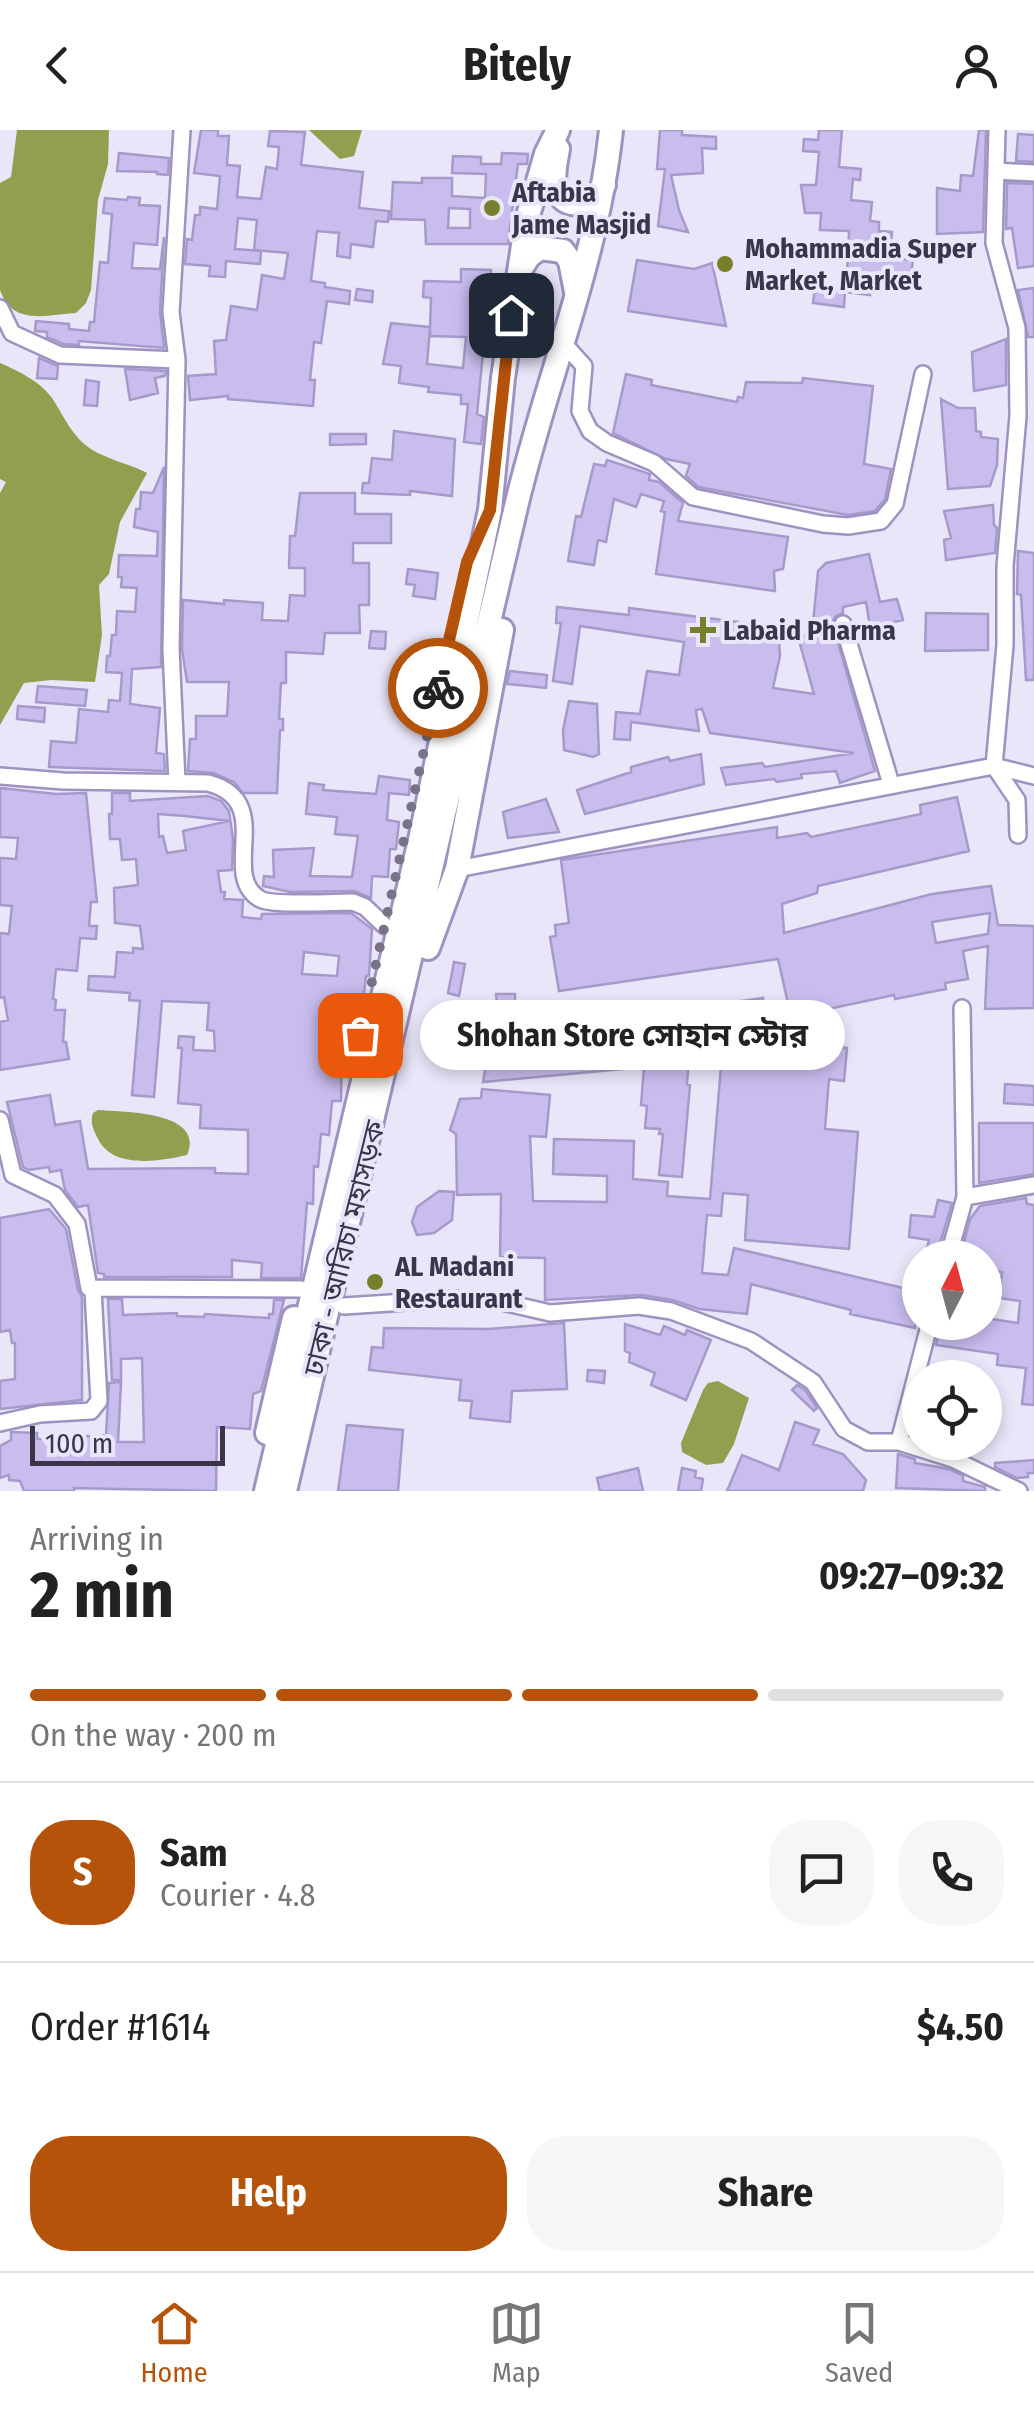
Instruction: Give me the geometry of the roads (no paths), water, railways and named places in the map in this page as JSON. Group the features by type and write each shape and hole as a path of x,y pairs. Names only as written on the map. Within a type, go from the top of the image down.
{"highway":[{"path":"560,130 554,178 557,192 578,204 598,195 606,182"},
{"name":"ঢাকা - আরিচা মহাসড়ক","path":"264,1491 412,877 490,510 503,378 535,184 560,130"},
{"name":"ঢাকা - আরিচা মহাসড়ক","path":"287,1491 518,498 576,302 606,182 611,130"},
{"path":"518,272 540,248 563,251 574,274 576,302"},
{"path":"287,1491 302,1468 313,1429 432,931 457,869 518,544 518,498"},
{"path":"264,1491 270,1416 467,562 490,510"}],"street":[{"path":"177,782 171,631 178,360 171,312 182,130"},
{"path":"997,130 994,244 1017,328 1018,416 994,766 1017,800 1018,835"},
{"path":"996,172 1034,172"},
{"path":"0,308 12,333 60,355 178,360"},
{"path":"564,344 584,366 580,411 590,431 654,463 693,496 823,524 868,525 890,514 923,374"},
{"path":"843,624 891,784"},
{"path":"457,869 994,766 1034,776"},
{"path":"0,776 208,783 224,788 242,810 250,890 261,899 353,902 365,906 385,926"},
{"path":"953,1240 965,1196 962,1008"},
{"path":"0,1120 6,1176 55,1195 77,1224 86,1280 93,1290 99,1401 91,1412 40,1414 10,1418 0,1424"},
{"path":"965,1196 1034,1185"},
{"path":"93,1290 300,1289"},
{"path":"344,1306 452,1299 498,1301 550,1313 639,1306 671,1311 751,1341 813,1382 844,1430 868,1442 899,1442 953,1460 1020,1491"},
{"path":"899,1442 925,1340"}],"place":[{"name":"Aftabia Jame Masjid","path":"492,208"},
{"name":"Mohammadia Super Market, Market","path":"725,264"},
{"name":"Labaid Pharma","path":"703,630"},
{"name":"Shohan Store সোহান স্টোর","path":"360,1035"},
{"name":"AL Madani Restaurant","path":"375,1282"}]}
